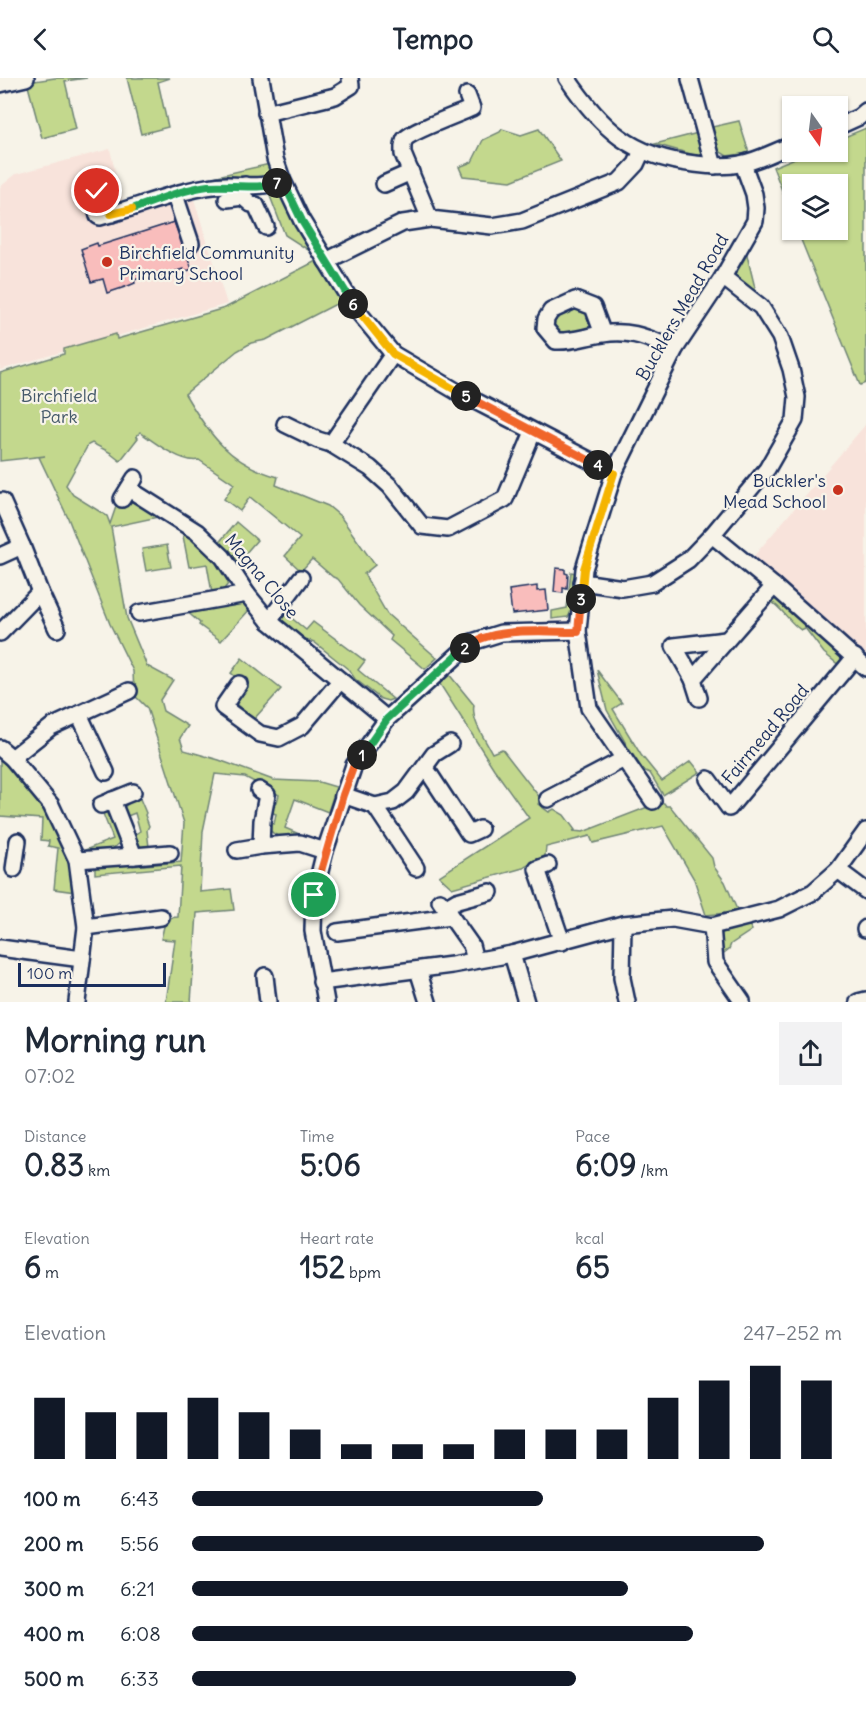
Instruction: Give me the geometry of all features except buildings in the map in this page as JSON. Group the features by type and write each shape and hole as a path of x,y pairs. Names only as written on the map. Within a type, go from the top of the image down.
{"street":[{"path":"0,84 26,78"},
{"path":"261,78 275,159 302,221 356,308 393,354 456,391 614,473"},
{"path":"266,113 335,96 351,86 350,78"},
{"path":"567,78 588,109 608,129 642,151 679,162 714,166 742,164 782,149"},
{"path":"690,79 714,166"},
{"path":"430,219 403,154 402,145 406,138 472,107"},
{"path":"848,122 866,111"},
{"path":"326,261 403,223 430,219 492,226 522,222 619,182 636,164 642,151"},
{"name":"Bucklers Mead Road","path":"652,801 589,708 578,632 582,582 614,473 675,349 723,277 755,221 754,194 742,164"},
{"path":"384,184 411,172"},
{"path":"227,199 282,179"},
{"path":"118,213 208,186 244,191"},
{"path":"244,191 251,204 256,206 266,227"},
{"path":"175,195 191,243"},
{"path":"582,582 623,588 652,583 688,560 767,469 795,420 797,397 791,369 780,337 761,307 723,277"},
{"path":"603,334 630,332 675,349"},
{"path":"331,444 393,354"},
{"path":"285,424 331,444 370,468 390,486 422,526 448,529 505,499 533,432"},
{"name":"Magna Close","path":"129,489 197,532 223,557 247,594 269,621 387,719"},
{"path":"2,501 57,629"},
{"name":"Fairmead Road","path":"708,778 729,808 860,663 774,586 712,535"},
{"path":"0,556 22,546"},
{"path":"269,621 301,578"},
{"path":"693,679 774,586"},
{"path":"0,633 40,592"},
{"path":"143,629 134,614 247,594"},
{"path":"326,1002 313,931 314,895 325,851 354,765 387,719 472,642 501,633 578,632"},
{"path":"699,698 693,679 674,646 726,640"},
{"path":"239,684 224,707 260,734 279,738 302,726 340,681"},
{"path":"12,758 51,727 79,714 111,707 129,691"},
{"path":"79,714 105,772"},
{"path":"343,795 375,806 393,802 406,792 434,754 450,744"},
{"path":"0,748 12,758 51,805 77,860 86,927 77,1002"},
{"path":"548,799 624,759"},
{"path":"425,767 469,835"},
{"path":"133,792 106,802 134,856"},
{"path":"261,846 262,820 267,794"},
{"path":"375,806 416,868"},
{"path":"321,982 418,970 512,954 623,924 673,919 712,926 780,909 813,892 838,870 866,831"},
{"path":"0,855 15,863 18,842"},
{"path":"237,849 300,843 325,851"},
{"path":"77,860 170,853"},
{"path":"548,865 537,869 562,942"},
{"path":"838,870 866,891"},
{"path":"338,932 445,908 457,901 490,892"},
{"path":"445,908 471,945 475,960"},
{"path":"86,927 154,923"},
{"path":"623,924 622,978 627,1002"},
{"path":"712,926 715,962 732,996"},
{"path":"0,948 82,959"},
{"path":"512,954 526,1002"},
{"path":"418,970 428,1002"},
{"path":"265,976 268,1002"},
{"path":"858,1002 866,1000"}],"shaded area":[{"name":"Birchfield Community Primary School","path":"110,149 126,219 193,196 227,304 0,370 0,187 16,174"},
{"name":"Buckler's Mead School","path":"866,424 866,660 753,557"}],"green space":[{"path":"55,78 87,78 65,81 76,129 42,138 27,82"},
{"path":"127,78 170,78 158,82 168,127 141,134"},
{"path":"739,121 749,153 727,156 719,151 712,127"},
{"path":"866,128 866,383 860,385 801,240 848,240 848,174 782,174 782,190 773,167 785,162 848,162 848,135"},
{"path":"502,129 521,135 539,129 561,161 511,181 463,176 459,167 472,162 483,140"},
{"path":"702,132 705,154 698,156 655,144"},
{"path":"270,164 268,175 261,180 214,180 213,177"},
{"path":"268,191 273,191 283,198 317,260 310,251 285,235"},
{"path":"747,255 756,292 750,291 734,276"},
{"name":"Birchfield Park","path":"316,261 342,301 266,340 251,343 237,351 185,394 212,435 234,456 261,471 278,477 276,485 328,506 340,516 375,565 364,574 387,614 437,658 425,669 390,640 392,636 359,605 338,579 312,559 301,571 285,556 300,538 250,497 240,511 224,499 234,484 199,460 177,456 140,432 120,461 111,453 92,443 88,445 66,485 73,495 107,516 110,524 119,498 130,503 136,499 163,516 111,527 127,618 147,666 173,680 160,700 163,711 188,726 180,738 184,750 273,780 319,782 336,787 328,812 295,799 285,828 304,836 285,837 271,832 266,822 274,824 276,814 268,811 272,802 277,802 279,795 245,777 215,774 203,831 200,892 231,889 234,910 197,913 191,1002 166,1002 175,940 161,939 166,918 178,917 181,866 95,874 95,865 132,860 133,866 181,862 184,823 147,708 134,695 133,671 110,624 68,518 39,457 45,456 0,461 0,373 64,354 64,349 116,334 117,339 225,308"},
{"path":"586,305 594,326 590,332 559,338 550,322 563,309"},
{"path":"236,522 257,540 238,562 217,545"},
{"path":"189,533 208,549 224,569 228,584 224,589 212,593 207,564 189,567 183,536"},
{"path":"167,545 171,567 146,571 142,549"},
{"path":"571,572 577,573 572,611 568,617 552,619 552,611 567,608"},
{"path":"776,598 844,658 840,666 824,653 805,628 801,630 796,627 770,601"},
{"path":"240,600 251,608 221,641 199,625 200,623 185,610"},
{"path":"283,611 306,630 313,622 365,661 358,670 393,699 388,701 381,699 314,642 303,638 279,618"},
{"path":"242,658 281,689 254,719 237,705 237,701 248,687 231,673"},
{"path":"597,670 622,703 613,709 641,755 662,781 691,761 700,772 663,795 650,773 643,770 629,749 607,710"},
{"path":"448,673 474,705 477,724 492,753 502,749 541,799 538,804 549,812 554,809 564,815 575,830 573,831 583,832 653,805 653,803 664,803 670,806 712,858 714,867 725,882 738,912 706,915 694,879 663,826 593,843 590,836 546,847 545,856 523,868 452,888 439,876 529,818 494,769 438,681"},
{"path":"0,756 35,792 52,816 67,853 76,892 54,889 58,848 48,846 49,841 41,840 42,819 0,816"},
{"path":"138,794 149,826 147,830 149,847 139,847 134,835 140,831 135,813 125,817 122,809 129,803 128,798"},
{"path":"103,805 109,818 117,816 121,840 110,850 95,852 85,850 113,839 100,806"},
{"path":"749,925 752,930 731,944 729,949 721,955 719,935 726,929"}],"place":[{"name":"Birchfield Community Primary School","path":"107,262"},
{"name":"Buckler's Mead School","path":"838,490"}],"route":[{"path":"97,191 100,192 111,214 200,187 265,186 275,184 282,179 302,221 356,308 393,354 456,391 614,473 584,569 578,632 501,633 472,642 387,719 354,765 325,851 314,895"}]}
